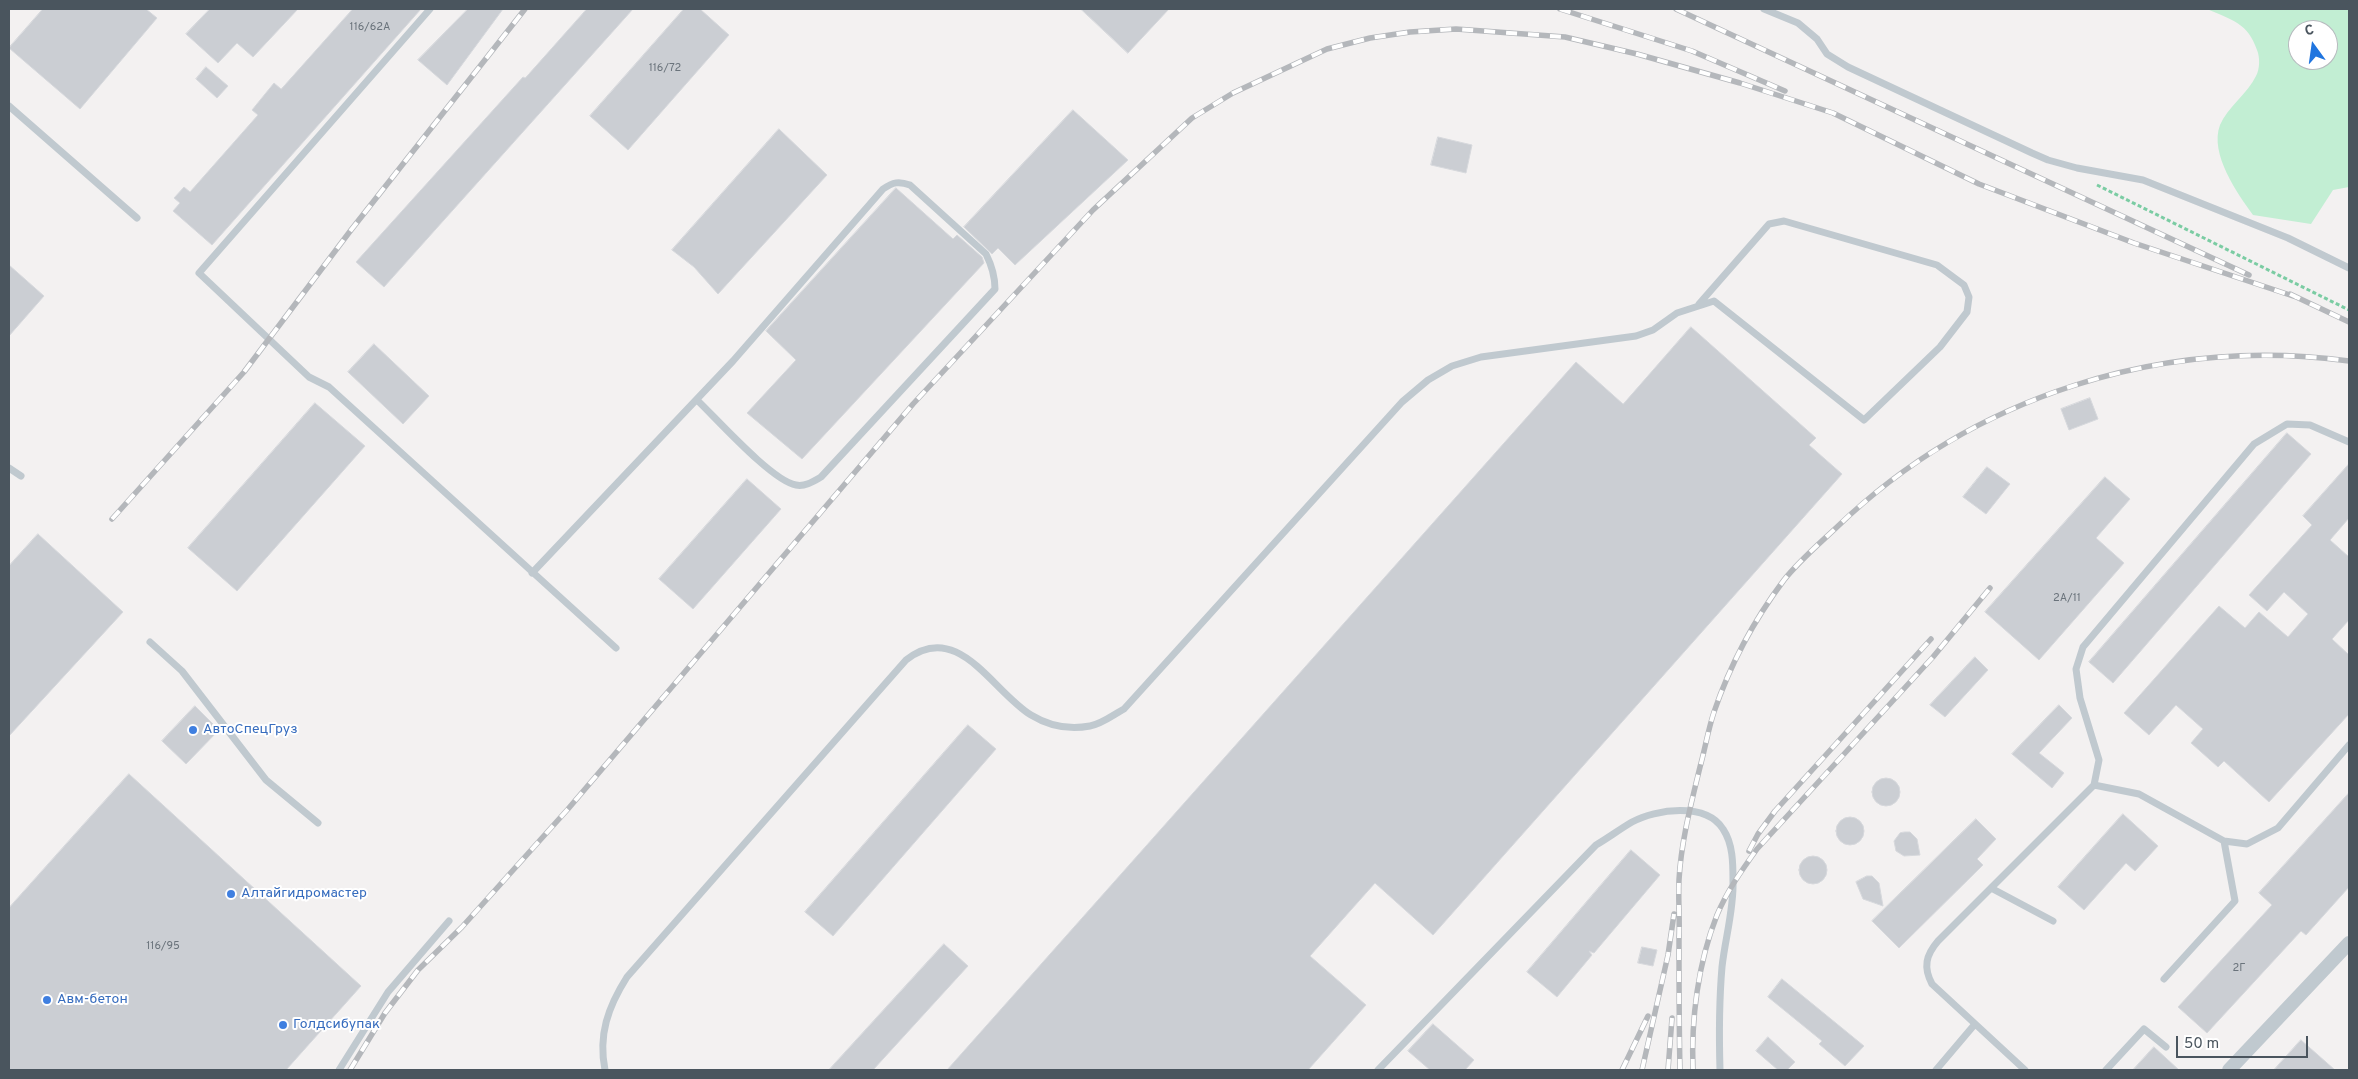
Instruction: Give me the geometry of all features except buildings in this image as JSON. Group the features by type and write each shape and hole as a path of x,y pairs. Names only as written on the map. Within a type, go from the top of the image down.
{"street":[{"path":"2229,1070 2349,943"}],"lane":[{"path":"430,9 200,272 309,377 329,387 616,648"},
{"path":"1764,9 1798,23 1817,39 1826,54 1848,67 2032,153 2048,160 2077,168 2143,180 2288,238 2349,268"},
{"path":"9,106 137,218"},
{"path":"532,573 697,400 883,189 892,183 901,181 910,185 986,254 992,265 994,290 821,477 809,484 796,485 778,478 697,400"},
{"path":"605,1070 602,1036 606,1016 614,997 627,977 906,660 915,653 934,647 957,652 1030,714 1048,724 1072,728 1098,724 1124,709 1402,402 1428,380 1452,366 1481,357 1636,336 1653,330 1677,313 1699,304 1714,301 1864,420 1940,347 1967,312 1969,297 1964,285 1937,264 1784,221 1769,224 1699,304"},
{"path":"2025,1070 1932,984 1927,975 1926,964 1929,951 1938,941 2094,785 2099,760 2080,698 2076,669 2083,647 2254,444 2287,424 2310,425 2349,442"},
{"path":"9,468 21,476"},
{"path":"150,642 182,671 266,780 318,823"},
{"path":"2094,785 2139,794 2224,841 2248,844 2278,828 2349,745"},
{"path":"1378,1070 1596,845 1633,821 1660,813 1681,810 1690,810 1714,818 1723,829 1731,846 1733,883 1722,966 1718,1017 1720,1070"},
{"path":"2164,979 2235,901 2224,841"},
{"path":"1991,888 2053,921"},
{"path":"339,1070 388,992 450,921"},
{"path":"1936,1070 1975,1024"},
{"path":"2106,1070 2144,1029 2166,1047"}],"path":[{"path":"2092,183 2349,310"}],"green space":[{"path":"2207,9 2349,9 2349,187 2333,190 2311,224 2253,215 2233,185 2222,161 2218,148 2220,125 2256,76 2259,59 2249,34 2238,23"}],"railway":[{"path":"112,519 244,372 351,230 525,9"},
{"path":"1560,9 1692,51 1785,91"},
{"path":"1676,9 2249,275"},
{"path":"350,1070 385,1013 418,970 462,927 568,809 913,404 1093,210 1192,118 1233,93 1327,49 1370,38 1410,32 1456,29 1565,37 1637,54 1740,83 1833,113 1979,184 2134,243 2296,297"},
{"path":"2290,294 2349,322"},
{"path":"1680,1070 1679,880 1684,837 1690,809 1712,719 1727,677 1763,611 1796,566 1890,481 1948,442 2009,410 2074,386 2141,368 2209,358 2279,356 2349,361"},
{"path":"1693,1070 1693,1031 1697,991 1705,952 1717,915 1735,881 1757,849 1933,657 1990,588"},
{"path":"1749,851 1758,834 1775,811 1931,639"},
{"path":"1642,1070 1668,955 1674,914"},
{"path":"1622,1070 1648,1016"},
{"path":"1668,1070 1672,1018"}],"place":[{"name":"АвтоСпецГруз","path":"193,730"},
{"name":"Алтайгидромастер","path":"231,894"},
{"name":"Авм-бетон","path":"47,1000"},
{"name":"Голдcибупак","path":"283,1025"}]}
